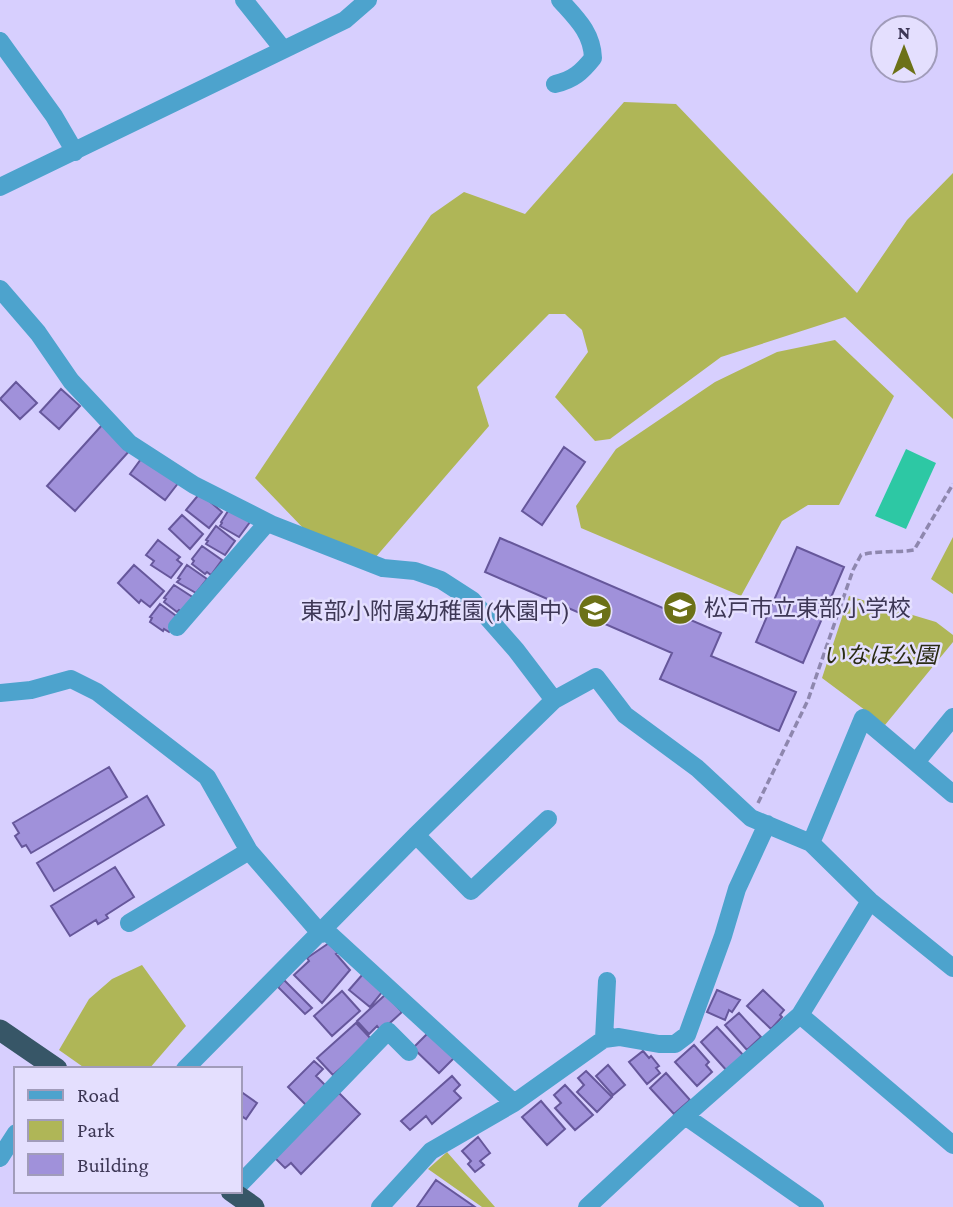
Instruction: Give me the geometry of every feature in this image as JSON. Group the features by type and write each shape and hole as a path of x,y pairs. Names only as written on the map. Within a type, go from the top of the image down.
{"highway":[{"path":"0,1030 54,1067"},
{"path":"238,1193 254,1207"}],"street":[{"path":"244,0 283,49"},
{"path":"0,187 345,20 368,0"},
{"path":"555,84 568,81 581,73 593,58 592,44 584,27 560,0"},
{"path":"0,41 54,116 75,152"},
{"path":"0,289 38,333 71,381 129,443 194,485 267,523 383,568 415,571 441,580 472,600 516,650 554,700"},
{"path":"177,627 267,523"},
{"path":"187,1067 416,835 554,700 596,677 625,715 697,768 759,821 811,843 870,901 953,968"},
{"path":"0,693 31,690 71,679 78,681 97,692 207,777 249,851 323,932 514,1102"},
{"path":"916,762 953,717"},
{"path":"811,843 863,718 953,794"},
{"path":"416,835 471,891 548,819"},
{"path":"380,1207 431,1151 514,1102 604,1039 619,1037 675,1044 687,1035 723,936 759,821"},
{"path":"129,923 249,851"},
{"path":"587,1207 800,1015 870,901"},
{"path":"604,1039 607,981"},
{"path":"800,1015 953,1145"},
{"path":"242,1182 388,1031 409,1052"},
{"path":"685,1116 815,1207"},
{"path":"0,1158 14,1136"}],"path":[{"path":"759,821 808,700 853,570 861,555 874,551 914,550 953,484"}],"green space":[{"path":"624,102 676,104 857,293 907,220 953,173 953,419 845,317 721,357 610,439 595,441 555,397 588,352 582,330 565,314 549,314 477,387 489,426 368,566 329,555 255,478 431,215 464,192 525,214"},
{"path":"835,340 894,396 839,505 808,505 782,521 741,596 581,528 576,506 616,449 715,382 777,352"},
{"path":"953,537 953,594 931,579"},
{"name":"いなほ公園","path":"849,596 936,622 953,635 953,642 885,725 822,678"},
{"path":"142,965 186,1026 151,1067 83,1067 59,1050 89,999 112,979"},
{"path":"447,1152 495,1207 482,1207 428,1169"}],"shaded area":[{"path":"906,449 936,463 906,529 875,516"}],"building":[{"path":"16,382 37,403 20,419 0,399"},
{"path":"61,389 80,406 59,429 40,412"},
{"path":"103,424 131,449 75,511 47,486"},
{"path":"564,447 585,462 542,525 522,511"},
{"path":"144,455 179,482 165,500 130,474"},
{"path":"200,493 222,512 209,528 186,510"},
{"path":"230,508 250,522 239,537 220,526"},
{"path":"182,515 203,534 190,549 169,529"},
{"path":"216,526 235,541 225,555 206,544"},
{"path":"500,538 721,633 711,656 796,692 779,731 660,679 672,653 485,572"},
{"path":"158,540 180,557 177,560 182,564 171,578 151,565 154,561 146,555"},
{"path":"202,546 222,560 211,575 207,572 205,574 192,564 192,559"},
{"path":"797,547 844,567 803,663 756,642"},
{"path":"134,565 164,591 150,607 141,600 139,603 118,583"},
{"path":"187,565 207,579 196,593 177,582"},
{"path":"174,585 194,598 183,613 179,610 177,612 164,602"},
{"path":"160,604 179,618 169,632 150,622 150,617"},
{"path":"109,767 127,797 31,853 26,845 22,847 15,836 19,833 13,823"},
{"path":"147,796 164,825 54,891 37,863"},
{"path":"115,867 134,897 106,915 108,918 98,924 96,920 70,936 51,906"},
{"path":"329,943 350,970 322,1003 294,975 309,961 307,958"},
{"path":"363,974 383,991 370,1007 349,990"},
{"path":"284,980 312,1008 305,1014 278,987"},
{"path":"717,990 740,1000 732,1012 729,1010 725,1020 707,1012"},
{"path":"763,990 784,1010 780,1015 782,1017 771,1029 747,1006"},
{"path":"342,991 360,1011 332,1036 314,1016"},
{"path":"386,994 402,1012 381,1031 377,1026 369,1034 357,1021"},
{"path":"739,1013 761,1037 747,1050 725,1025"},
{"path":"356,1023 372,1040 333,1075 317,1058"},
{"path":"717,1027 745,1057 728,1072 701,1042"},
{"path":"429,1032 455,1057 439,1073 413,1048"},
{"path":"694,1045 709,1062 706,1065 712,1072 697,1086 675,1062"},
{"path":"643,1051 659,1066 656,1068 660,1073 647,1084 629,1062"},
{"path":"314,1061 323,1069 316,1076 327,1087 307,1106 288,1087"},
{"path":"608,1065 625,1085 613,1095 596,1076"},
{"path":"586,1071 612,1097 597,1112 577,1092 584,1085 578,1078"},
{"path":"666,1073 690,1100 674,1114 650,1088"},
{"path":"452,1076 460,1085 454,1091 461,1098 432,1124 426,1116 410,1130 401,1121"},
{"path":"565,1085 593,1115 575,1130 555,1108 561,1103 554,1095"},
{"path":"242,1092 257,1103 246,1119 243,1117"},
{"path":"339,1093 360,1114 301,1174 291,1163 285,1168 274,1157"},
{"path":"541,1101 565,1129 547,1145 522,1117"},
{"path":"478,1137 490,1153 480,1161 484,1165 475,1172 468,1164 471,1161 462,1151"},
{"path":"436,1180 475,1207 417,1207"}],"place":[{"name":"松戸市立東部小学校","path":"680,608"},
{"name":"東部小附属幼稚園(休園中)","path":"595,611"}]}
